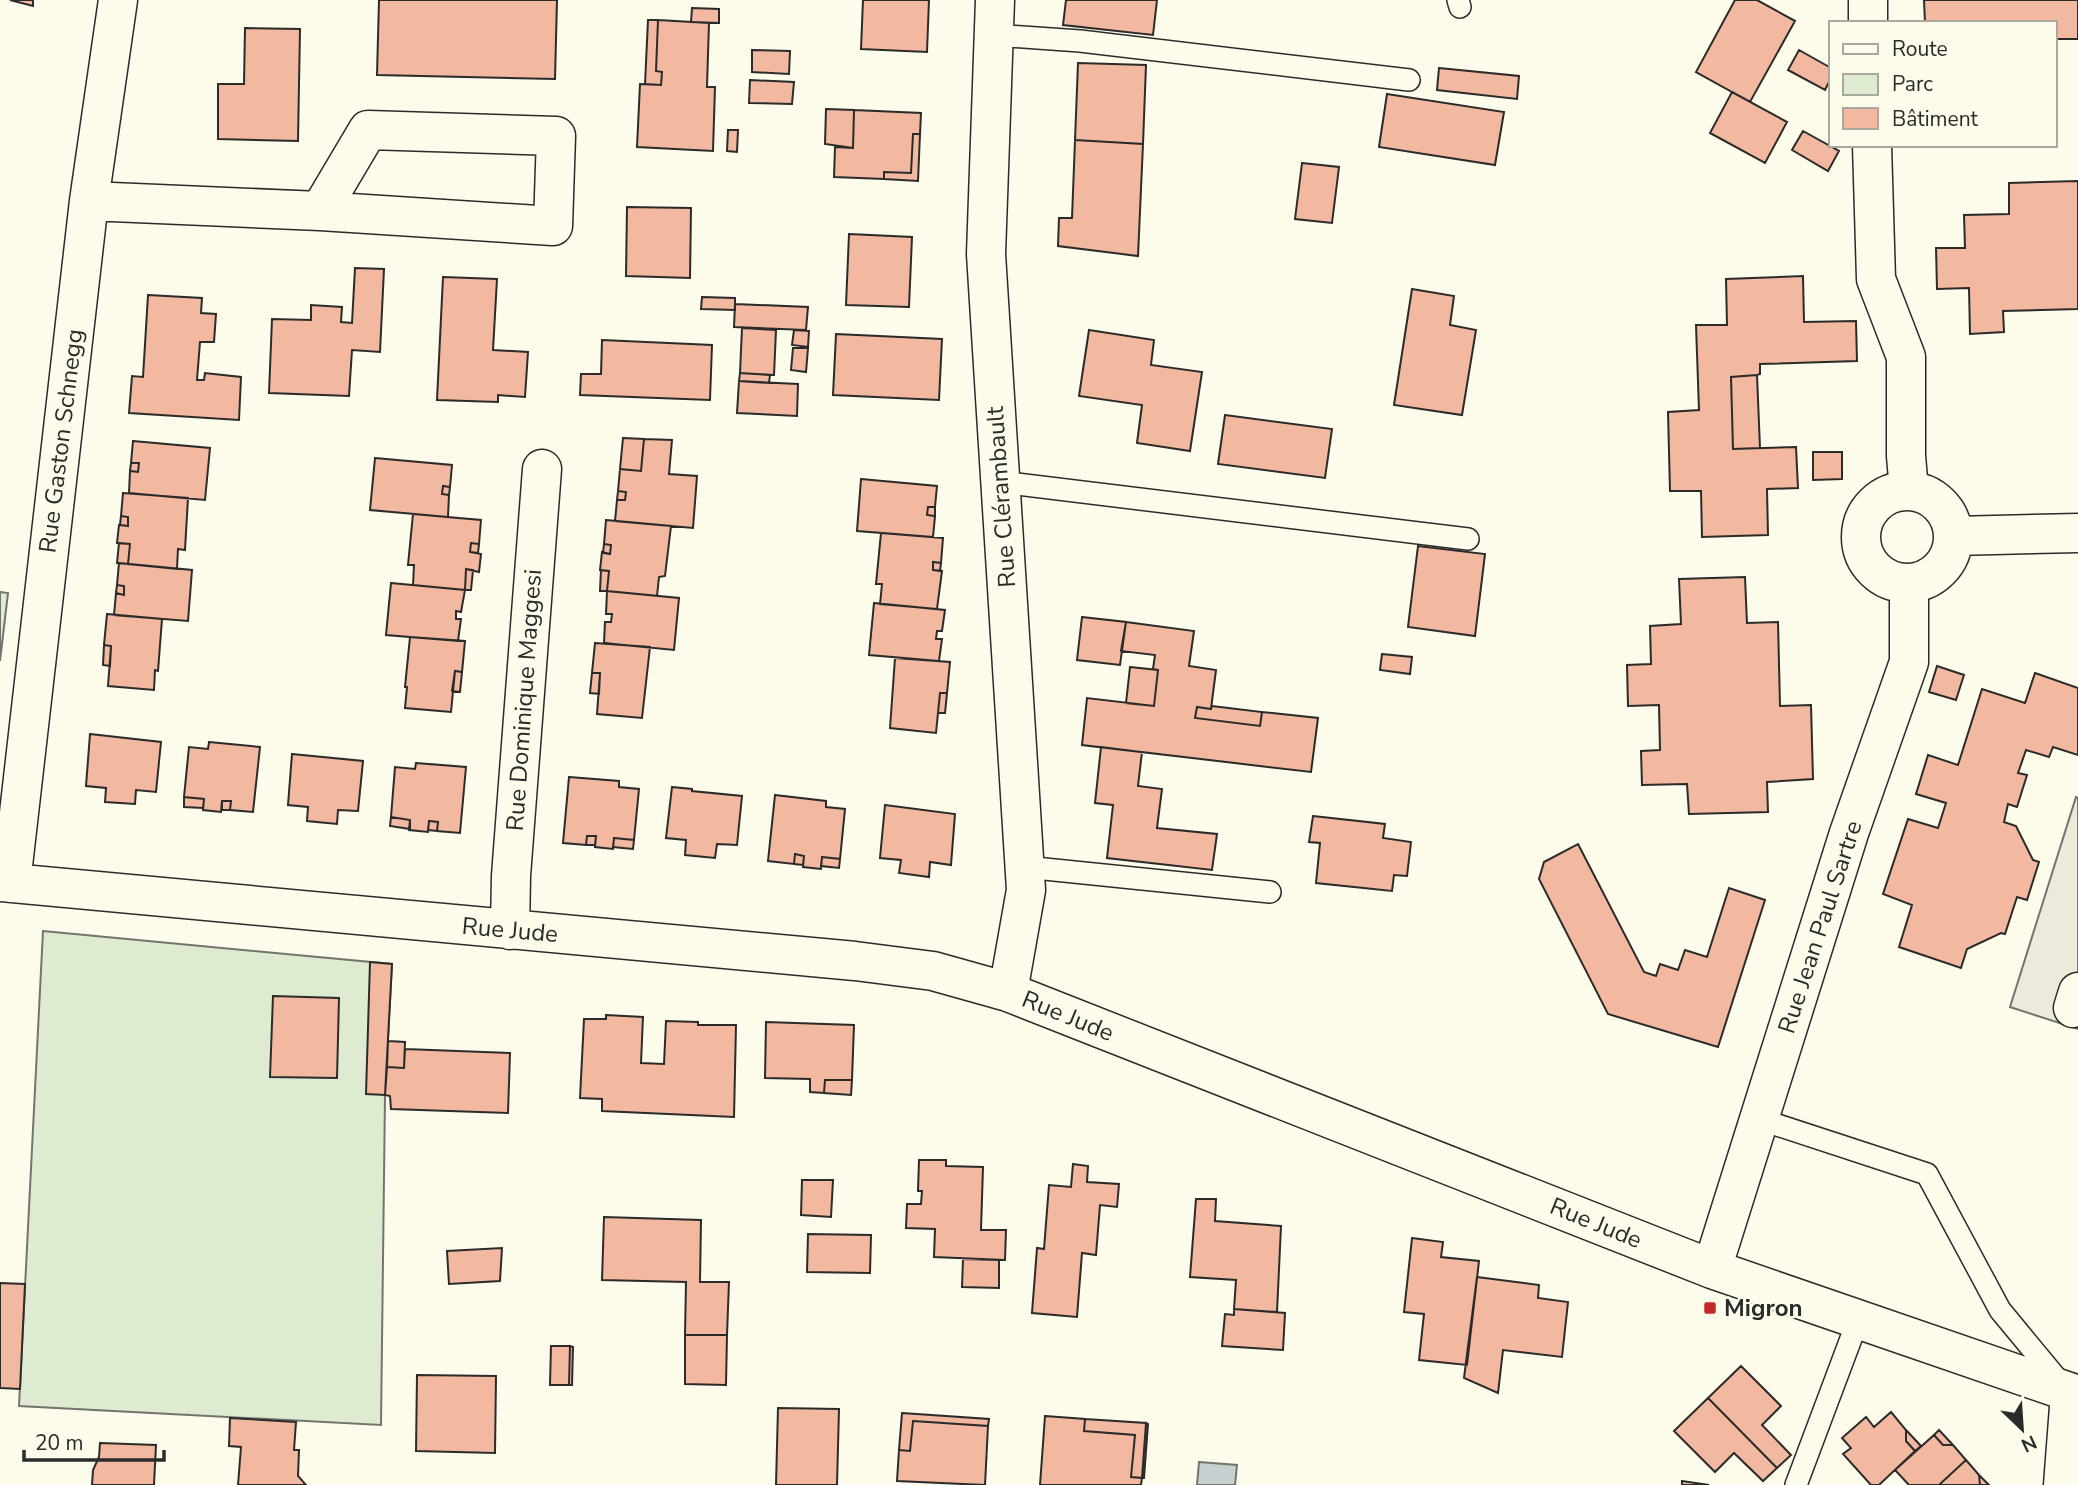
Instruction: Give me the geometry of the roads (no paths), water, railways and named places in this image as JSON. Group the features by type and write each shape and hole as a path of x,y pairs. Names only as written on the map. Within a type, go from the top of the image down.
{"street":[{"name":"Rue Gaston Schnegg","path":"5,882 89,201 118,0"},
{"path":"1868,0 1868,21"},
{"name":"Rue Clérambault","path":"994,17 986,254 1026,890 1008,992"},
{"path":"89,201 320,211 553,226 556,136 368,130 320,211"},
{"path":"1872,147 1876,279 1906,357 1906,456 1909,491"},
{"name":"Rue Dominique Maggesi","path":"510,930 511,876 542,469"},
{"path":"1909,491 1923,493 1945,510 1952,522 1954,536 1952,551 1946,564 1923,581 1909,584 1880,575 1863,552 1861,537 1863,522 1870,509 1881,499 1909,491"},
{"path":"1954,536 2078,533"},
{"name":"Rue Jean Paul Sartre","path":"1712,1269 1849,833 1909,662 1909,584"},
{"name":"Rue Jude","path":"5,882 855,961 933,971 1008,992 1712,1269 2074,1395"},
{"path":"2063,1485 2074,1395"}],"lane":[{"path":"994,17 1080,41 1409,80"},
{"path":"999,482 1468,539"},
{"path":"1025,867 1270,892"},
{"path":"1759,1119 1927,1174 2000,1310 2074,1395"},
{"path":"1796,1485 1858,1320"}],"place":[{"name":"Migron","path":"1710,1308"}]}
